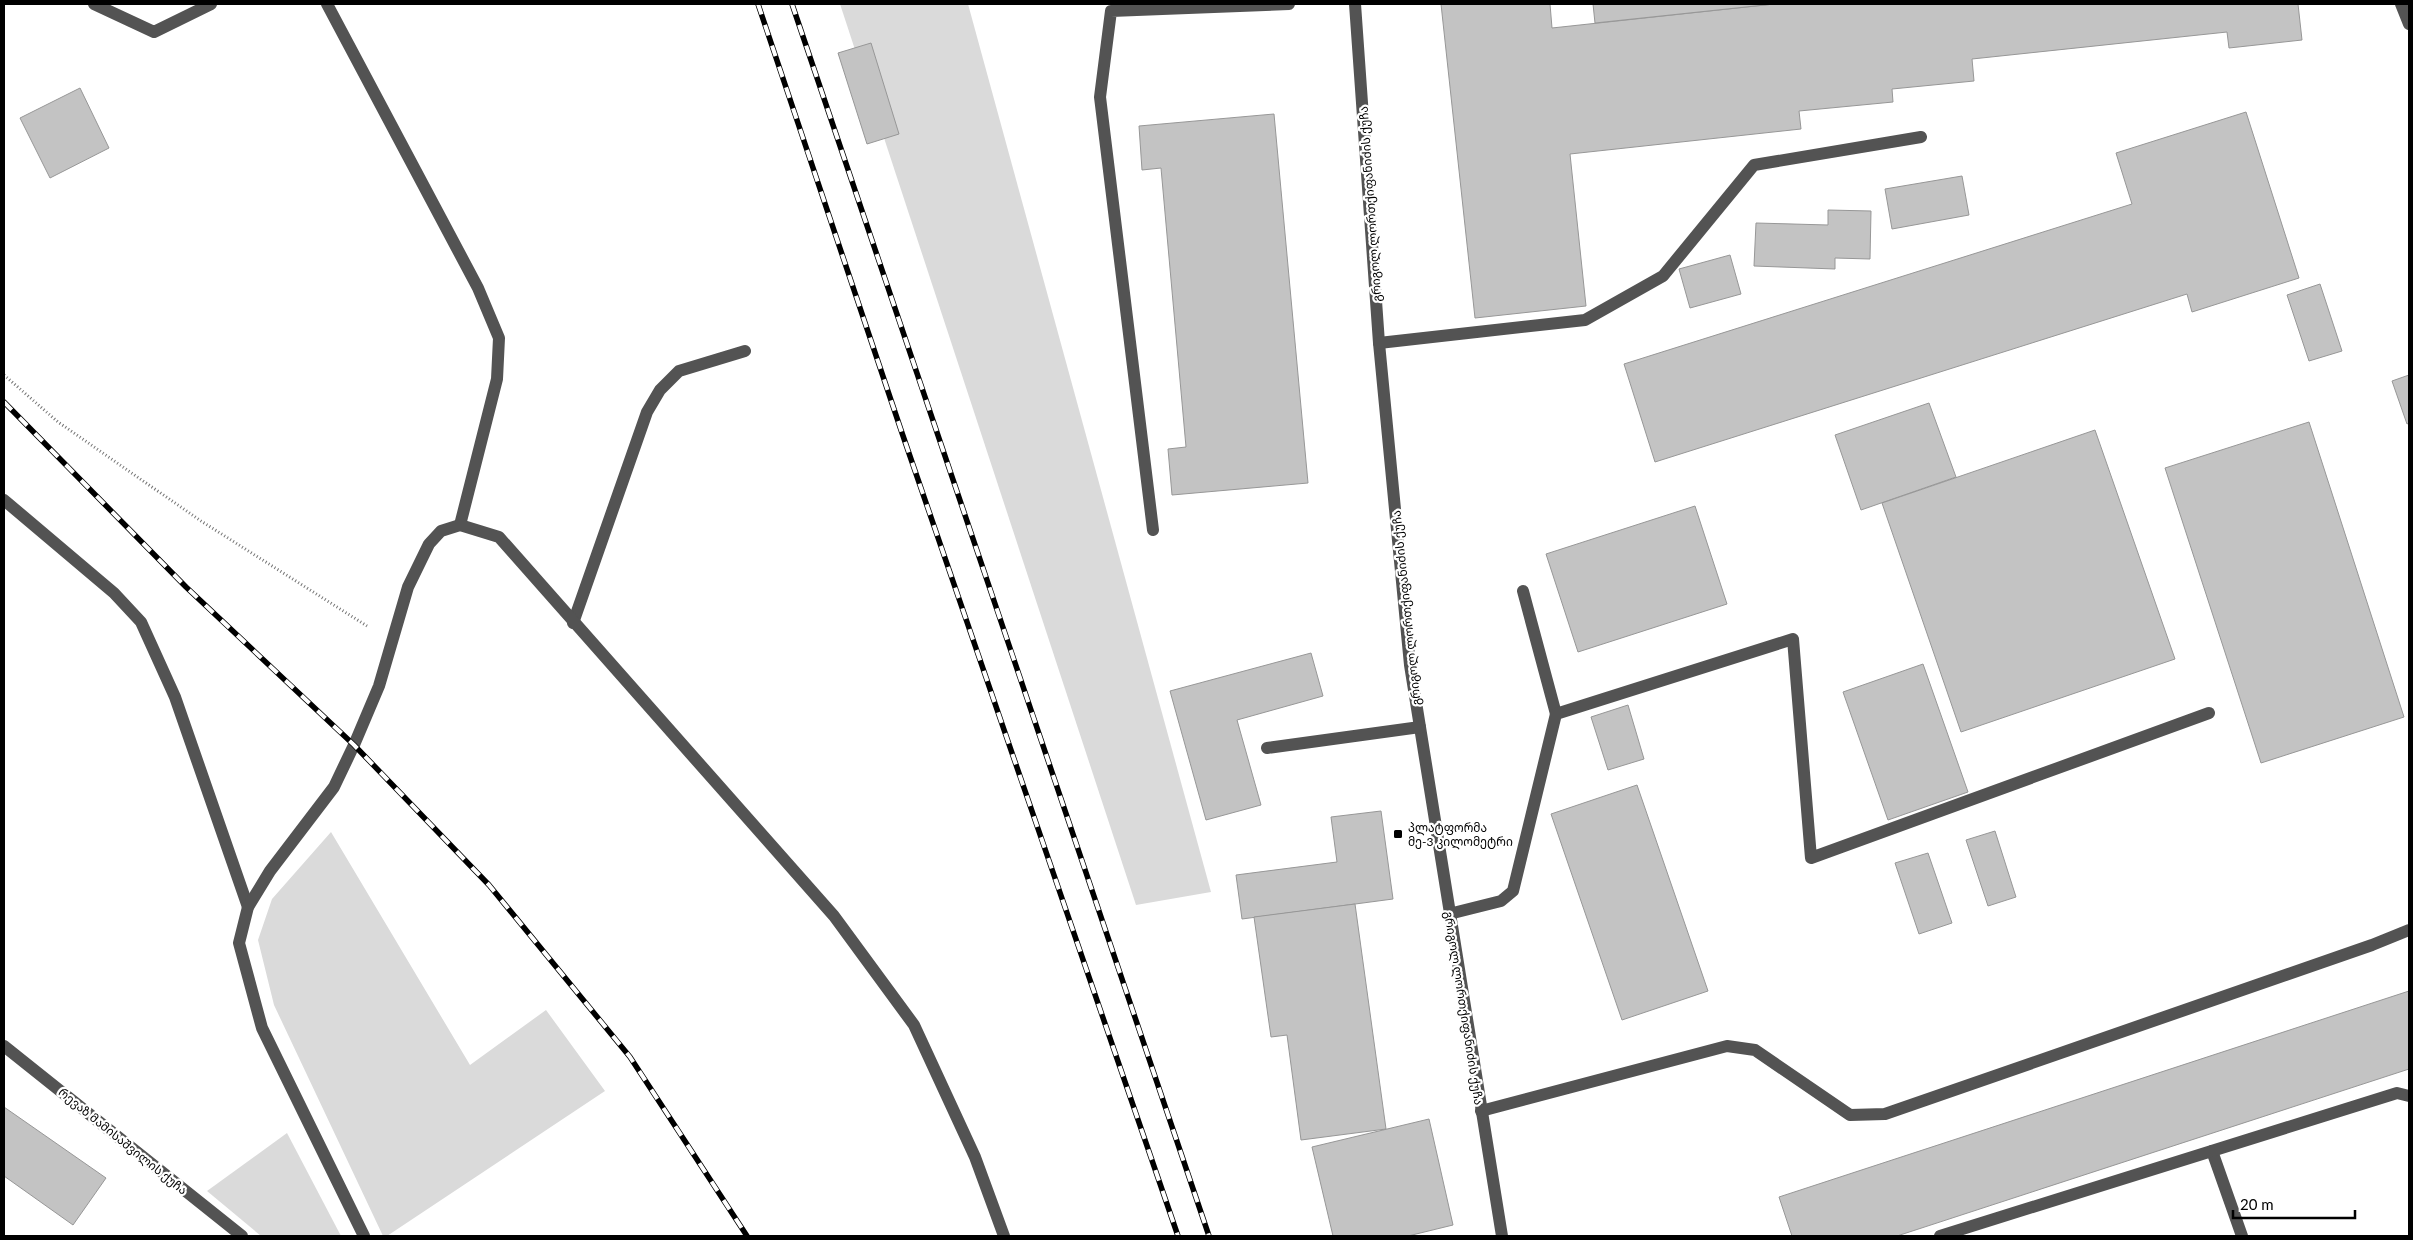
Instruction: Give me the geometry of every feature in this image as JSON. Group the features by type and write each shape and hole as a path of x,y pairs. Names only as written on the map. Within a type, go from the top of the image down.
{"street":[{"path":"94,4 154,32 211,4"},
{"path":"327,4 478,288 498,338 497,379 460,525"},
{"path":"1153,530 1100,97 1111,11 1289,4"},
{"name":"გრიგოლ ლორთქიფანიძის ქუჩა","path":"1355,4 1379,343 1410,665 1502,1236"},
{"path":"2401,4 2409,24"},
{"path":"1379,343 1586,320 1663,276 1754,165 1921,137"},
{"path":"573,623 646,412 660,390 679,371 745,351"},
{"path":"4,500 114,593 141,622 175,697 248,907"},
{"path":"364,1236 262,1028 239,943 248,907 270,871 334,787 379,686 408,587 429,544 441,531 460,525 499,537 573,623 834,916 914,1025 975,1157 1004,1236"},
{"path":"1449,914 1501,901 1513,891 1556,714 1523,591"},
{"path":"1556,714 1793,638 1811,858 2209,713"},
{"path":"1267,748 1420,727"},
{"path":"1481,1111 1727,1046 1755,1050 1850,1115 1885,1114 2372,945 2409,930"},
{"name":"რევაზ მამისაშვილის ქუჩა","path":"4,1046 242,1236"},
{"path":"1940,1236 2397,1093 2409,1096"},
{"path":"2212,1151 2242,1236"}],"path":[{"path":"4,375 58,422 201,521 391,641"}],"shaded area":[{"path":"840,4 968,4 1211,892 1136,905"},
{"path":"331,832 470,1065 546,1010 605,1091 387,1236 383,1236 274,1005 258,940 272,899"},
{"path":"287,1133 341,1236 261,1236 207,1191"}],"building":[{"path":"1441,4 1550,4 1552,28 1774,4 2298,4 2302,40 2229,48 2227,32 1972,59 1974,81 1892,89 1893,102 1799,111 1801,129 1570,154 1586,306 1475,318"},
{"path":"1593,4 1774,4 1595,23"},
{"path":"871,43 899,134 867,144 838,53"},
{"path":"80,88 109,148 50,178 20,118"},
{"path":"2246,112 2299,278 2192,312 2187,294 1655,462 1624,364 2132,204 2116,153"},
{"path":"1274,114 1308,483 1172,495 1168,449 1186,447 1161,168 1142,170 1139,126"},
{"path":"1962,176 1969,215 1892,229 1885,189"},
{"path":"1828,210 1871,211 1870,259 1835,258 1835,269 1754,266 1756,223 1828,225"},
{"path":"1730,255 1741,294 1690,308 1679,269"},
{"path":"2320,284 2342,351 2309,361 2287,295"},
{"path":"2409,375 2409,423 2407,424 2392,381"},
{"path":"1929,403 1956,477 1861,510 1835,435"},
{"path":"2309,422 2404,717 2261,763 2165,468"},
{"path":"2095,430 2175,659 1961,732 1882,503"},
{"path":"1695,506 1727,604 1578,652 1546,554"},
{"path":"1311,653 1323,696 1237,720 1261,805 1206,820 1170,691"},
{"path":"1923,664 1968,792 1888,820 1843,692"},
{"path":"1628,705 1644,759 1608,770 1591,717"},
{"path":"1637,785 1708,991 1622,1020 1551,814"},
{"path":"1381,811 1393,899 1242,919 1236,875 1337,862 1331,817"},
{"path":"1995,831 2016,897 1988,906 1966,840"},
{"path":"1928,853 1952,923 1919,934 1895,863"},
{"path":"1355,904 1386,1129 1301,1140 1287,1035 1271,1037 1254,917"},
{"path":"2409,991 2409,1069 1897,1236 1792,1236 1779,1197"},
{"path":"4,1107 106,1178 73,1225 4,1176"},
{"path":"1429,1119 1453,1225 1408,1236 1333,1236 1312,1147"}],"railway":[{"path":"758,4 901,430 1178,1236"},
{"path":"792,4 1209,1236"},
{"path":"4,402 186,587 354,745 489,885 630,1057 747,1236"}],"place":[{"name":"პლატფორმა მე-3 კილომეტრი","path":"1398,834"}]}
